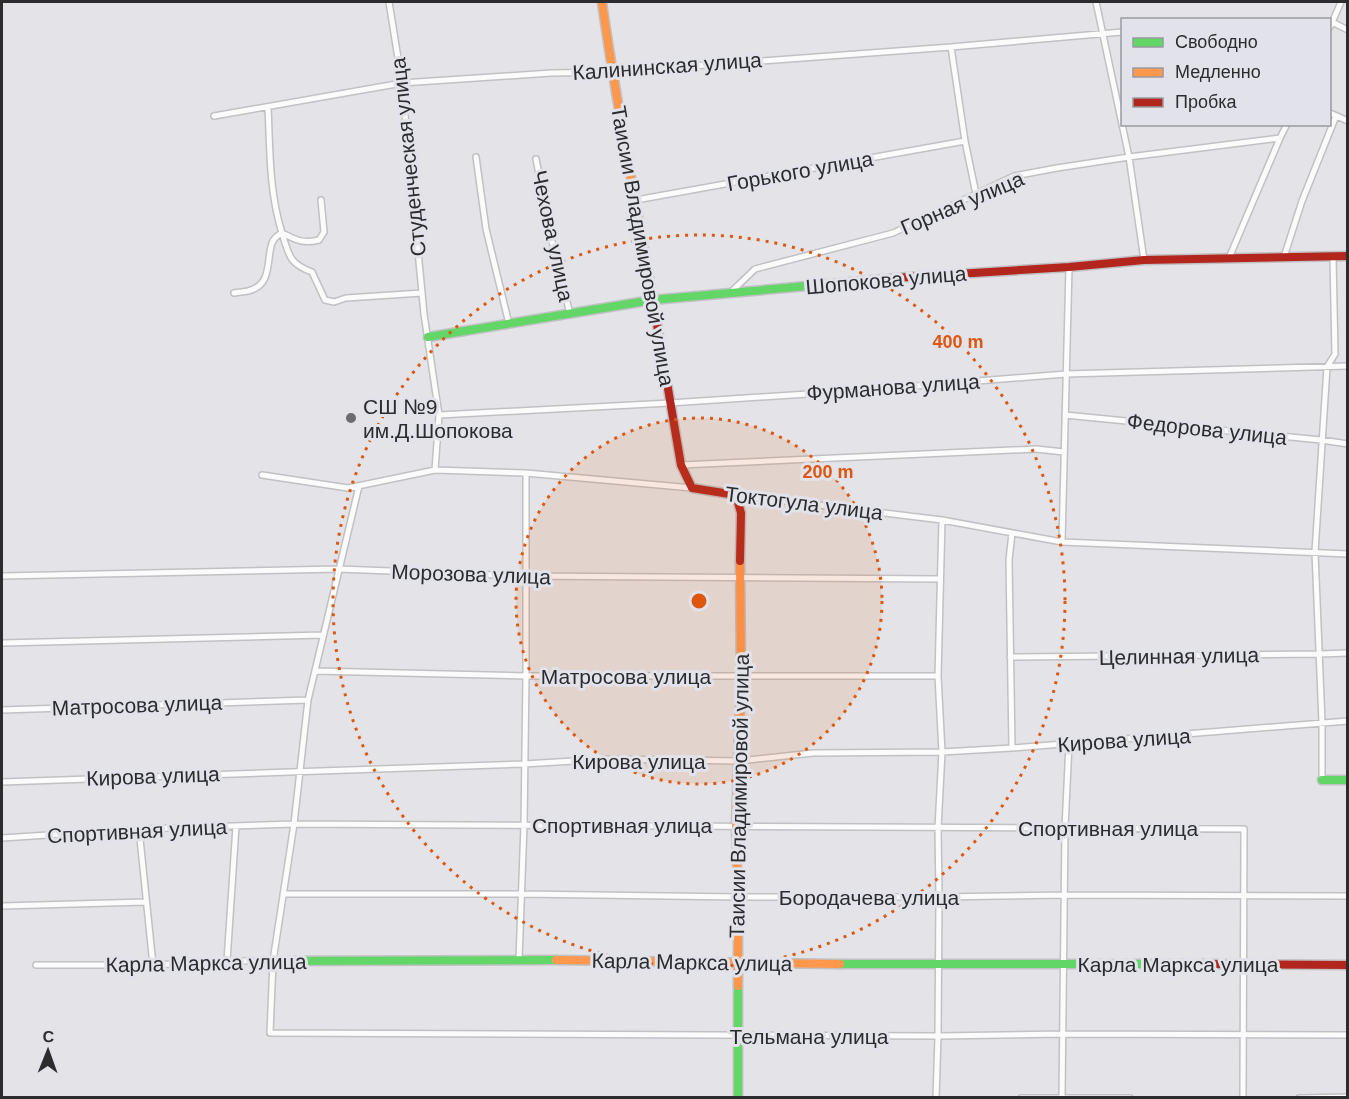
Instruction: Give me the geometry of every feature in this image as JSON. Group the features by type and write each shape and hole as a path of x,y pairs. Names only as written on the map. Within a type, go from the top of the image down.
{"street":[{"name":"Студенческая улица","path":"390,2 402,83 428,337"},
{"name":"Таисии Владимировой улица","path":"602,2 612,72 681,465 692,488"},
{"path":"1096,2 1121,120"},
{"path":"1347,7 1341,3 1331,25 1347,30"},
{"name":"Калининская улица","path":"214,116 402,83 551,73 612,72 1121,32"},
{"path":"951,47 965,141 976,194"},
{"path":"268,107 276,214 288,253 298,267 312,272 325,300 334,302 346,298 422,293"},
{"path":"1331,115 1347,121"},
{"path":"1284,257 1302,201 1336,116"},
{"path":"1122,126 1144,260"},
{"path":"1229,258 1286,126"},
{"name":"Горная улица","path":"729,294 755,269 893,232 1014,176 1129,157 1280,138"},
{"name":"Горького улица","path":"636,200 965,141"},
{"path":"476,157 486,228 509,324"},
{"name":"Чехова улица","path":"536,159 552,241 570,314"},
{"path":"282,233 308,243 319,240 324,232 321,200"},
{"path":"234,292 250,291 261,285 268,270 272,242 282,233"},
{"name":"Шопокова улица","path":"428,337 652,300 908,277 1144,260 1347,256"},
{"path":"1333,257 1335,354 1327,367 1315,552 1322,780 1347,780"},
{"path":"1062,542 1069,267"},
{"path":"428,337 439,415 435,470"},
{"name":"Фурманова улица","path":"439,415 670,403 1066,374 1347,366"},
{"name":"Федорова улица","path":"1065,415 1347,444"},
{"path":"681,465 1036,449 1064,452"},
{"name":"Токтогула улица","path":"262,475 348,488 435,470 526,473 692,488 942,520 1062,542 1347,554"},
{"path":"519,959 524,825 526,473"},
{"path":"273,961 294,824 308,700 359,486"},
{"name":"Таисии Владимировой улица","path":"736,495 741,513 739,578 741,676 736,826 738,1098"},
{"path":"936,1098 938,828 942,752 938,676 942,520"},
{"path":"1012,533 1009,560 1012,748"},
{"name":"Морозова улица","path":"2,576 338,569 525,576 940,579"},
{"path":"2,643 323,635"},
{"name":"Целинная улица","path":"1010,657 1347,653"},
{"name":"Матросова улица","path":"315,671 526,676 938,676"},
{"name":"Матросова улица","path":"2,710 308,700"},
{"name":"Кирова улица","path":"2,782 524,764 607,759 739,761 813,753 942,752 1347,721"},
{"path":"1062,1097 1065,828 1069,744"},
{"name":"Спортивная улица","path":"2,838 139,829 294,824 1244,829 1243,896"},
{"path":"227,961 236,826"},
{"path":"139,829 153,965"},
{"name":"Бородачева улица","path":"284,894 738,897 1347,896"},
{"path":"1243,896 1243,1098"},
{"path":"2,906 146,902"},
{"name":"Карла Маркса улица","path":"36,964 153,965 227,961 519,959 938,965 1064,963 1347,965"},
{"name":"Тельмана улица","path":"273,961 270,1033 1347,1035"},
{"path":"1299,1098 1347,1097"},
{"path":"1022,1098 1130,1098"}],"traffic: fast":[{"path":"428,337 652,300 852,282"},
{"path":"1322,780 1348,780"},
{"path":"273,961 556,960"},
{"path":"840,964 1198,964"},
{"path":"738,986 738,1098"}],"traffic: slow":[{"path":"602,2 657,324"},
{"path":"738,986 736,826 741,676 740,561"},
{"path":"556,960 840,964"}],"traffic: jam":[{"path":"852,282 1144,260 1348,256"},
{"path":"657,324 681,465 692,488 736,495 741,513 740,561"},
{"path":"1198,964 1348,965"}],"place":[{"name":"СШ №9 им.Д.Шопокова","path":"351,418"}]}
